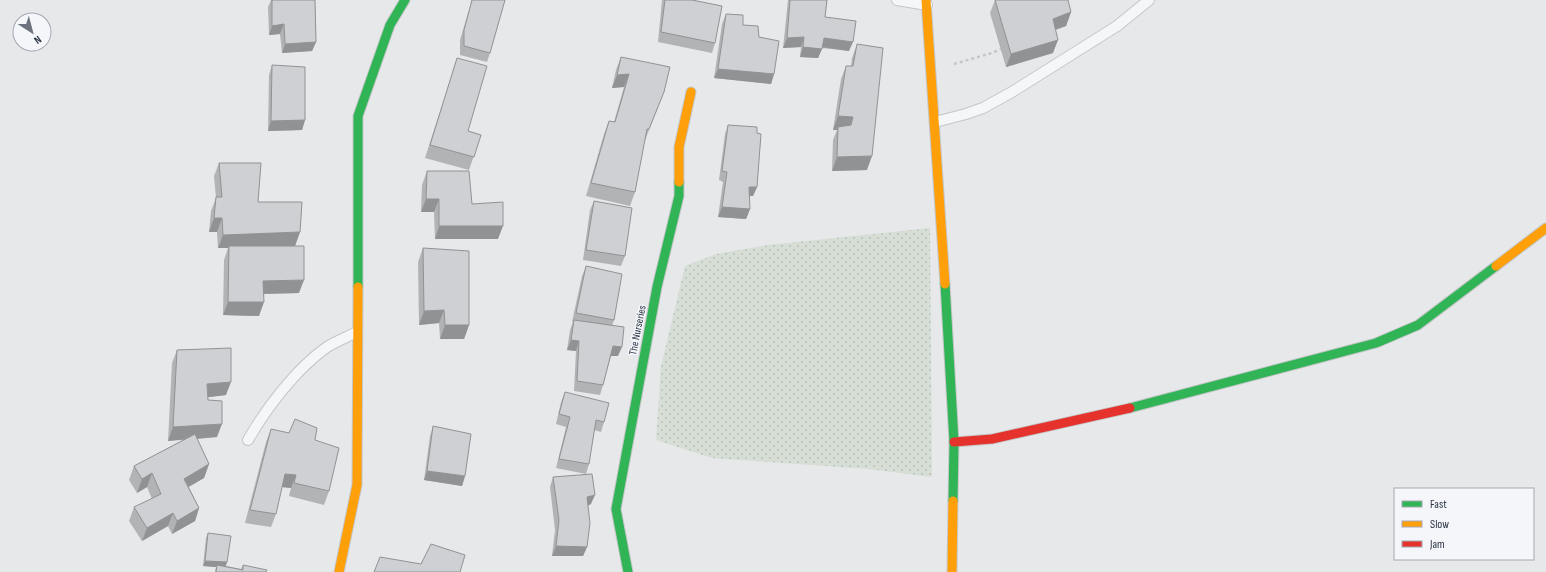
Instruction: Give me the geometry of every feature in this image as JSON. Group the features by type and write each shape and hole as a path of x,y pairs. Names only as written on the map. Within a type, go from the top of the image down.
{"street":[{"path":"339,572 358,485 358,116 390,25 405,0"},
{"path":"926,3 935,122 954,442 952,572"},
{"name":"The Nurseries","path":"628,572 616,509 657,287 679,196 679,147 691,92"},
{"path":"954,442 992,439 1141,406 1376,343 1418,325 1546,228"}],"lane":[{"path":"897,0 926,3"},
{"path":"935,122 983,108 1012,92 1117,26 1149,0"},
{"path":"248,440 279,394 300,370 327,348 358,332"}],"path":[{"path":"931,67 960,64 1001,49"}],"shaded area":[{"path":"930,228 932,477 868,469 712,458 656,440 661,366 685,266 716,254 768,245"}],"building":[{"path":"272,0 315,0 316,42 285,44 284,24 272,26"},
{"path":"472,0 505,0 490,53 464,46 464,30"},
{"path":"665,0 692,0 722,6 715,43 661,32"},
{"path":"790,0 827,0 825,17 856,21 853,42 824,38 822,49 803,47 804,37 787,38"},
{"path":"995,0 1068,0 1071,12 1053,19 1058,40 1011,54"},
{"path":"726,14 743,15 743,25 758,26 759,37 779,41 774,74 718,69"},
{"path":"857,44 883,48 872,156 837,157 838,127 851,125 853,117 838,116 846,66 853,66"},
{"path":"621,57 670,67 664,92 649,129 647,129 635,192 591,183 609,121 615,122 629,74 617,75"},
{"path":"457,58 487,66 468,131 481,135 474,157 430,145"},
{"path":"272,65 305,67 305,120 271,121"},
{"path":"728,125 757,127 757,133 761,134 757,187 749,187 750,209 722,207 727,172 722,171"},
{"path":"219,163 261,163 258,202 302,202 300,232 223,235 222,218 214,218 216,197 222,197"},
{"path":"427,171 469,171 472,204 503,202 503,226 439,226 439,199 426,199"},
{"path":"594,201 632,208 625,256 586,250"},
{"path":"229,246 304,246 304,280 263,281 264,302 228,302"},
{"path":"423,248 469,251 469,325 445,325 444,310 424,311"},
{"path":"586,266 622,274 614,320 576,313"},
{"path":"574,320 624,327 622,347 613,346 603,385 577,381 579,341 571,340"},
{"path":"231,348 231,382 207,384 208,400 222,401 222,424 173,427 177,350"},
{"path":"565,392 609,403 604,422 596,420 589,464 559,459 570,417 559,414"},
{"path":"295,419 317,428 315,440 339,448 329,491 294,483 296,475 285,474 276,514 250,510 271,429 289,433"},
{"path":"433,426 471,434 465,476 427,471"},
{"path":"195,434 209,464 184,479 199,508 177,521 173,513 147,528 134,507 161,494 152,473 142,479 134,466"},
{"path":"592,474 595,495 587,497 590,523 587,547 556,546 559,520 553,477"},
{"path":"208,533 231,536 227,562 205,561"},
{"path":"431,544 465,555 460,572 374,572 380,557 421,564"},
{"path":"217,565 243,570 243,565 267,570 266,572 216,572"}],"traffic: fast":[{"path":"358,287 358,116 390,25 405,0"},
{"path":"628,572 616,509 657,287 679,196 679,182"},
{"path":"1130,408 1376,343 1418,325 1496,266"},
{"path":"945,284 954,442 953,501"}],"traffic: slow":[{"path":"926,0 945,284"},
{"path":"679,182 679,147 691,92"},
{"path":"1496,266 1546,228"},
{"path":"339,572 357,485 358,287"},
{"path":"952,572 953,501"}],"traffic: jam":[{"path":"954,442 992,439 1130,408"}]}
